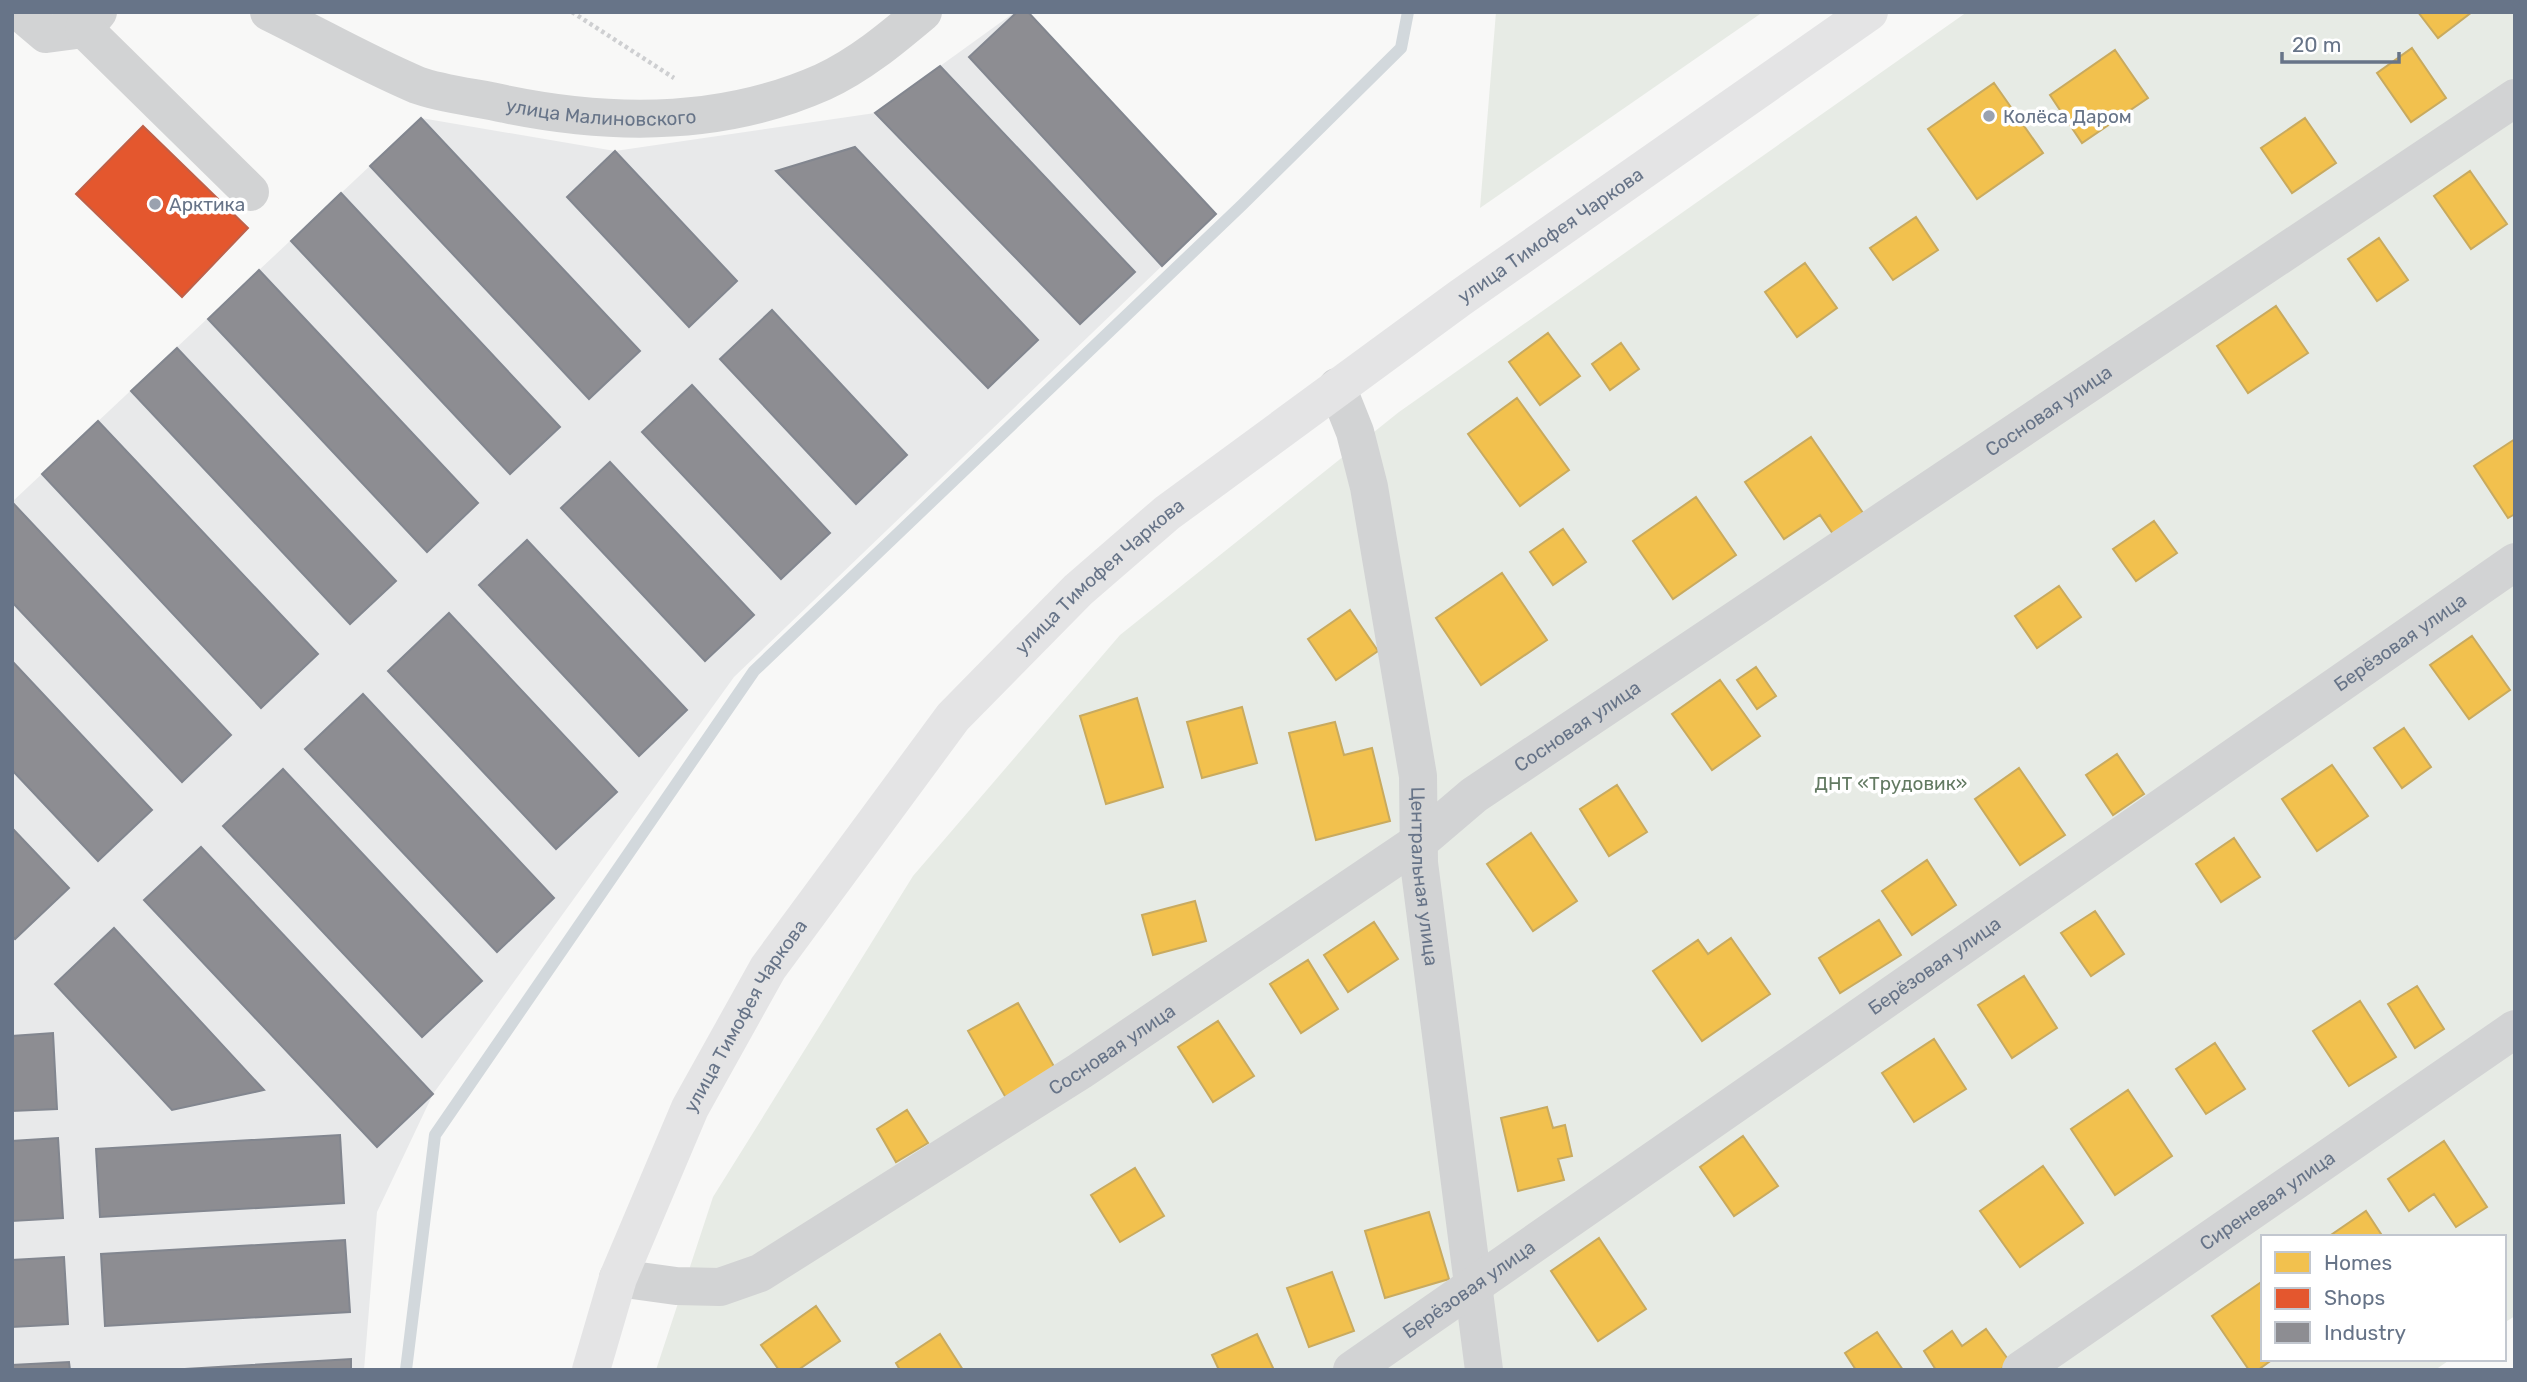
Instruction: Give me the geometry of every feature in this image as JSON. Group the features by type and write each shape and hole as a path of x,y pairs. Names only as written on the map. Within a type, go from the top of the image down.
{"main road":[{"name":"улица Тимофея Чаркова","path":"590,1370 618,1278 690,1108 768,968 953,717 1078,590 1147,530 1471,290 1869,12"}],"street":[{"path":"20,12 46,34 91,21 250,192"},
{"name":"улица Малиновского","path":"269,12 419,86 540,111 625,120 689,117 745,110 824,82 881,47 923,12"},
{"name":"Сосновая улица","path":"618,1278 676,1286 720,1287 760,1273 1080,1071 1420,841 1474,796 2515,97"},
{"name":"Центральная улица","path":"1337,387 1355,432 1369,487 1419,776 1419,863 1484,1370"},
{"name":"Берёзовая улица","path":"1352,1370 2515,562"},
{"name":"Сиреневая улица","path":"2021,1370 2515,1029"}],"path":[{"path":"572,12 681,83 689,117"}],"shaded area":[{"path":"1015,12 1028,12 1216,214 734,677 433,1094 377,1212 364,1370 12,1370 12,502 421,118 615,151 875,113"}],"green space":[{"path":"1496,12 1763,12 1480,208"},
{"name":"ДНТ «Трудовик»","path":"1967,12 2515,12 2515,1316 2506,1322 2506,1235 2261,1235 2261,1361 2448,1361 2435,1370 656,1370 713,1197 913,876 1120,635 1399,412"}],"building: Homes":[{"path":"2418,12 2472,12 2438,38"},
{"path":"2412,48 2446,98 2411,122 2377,73"},
{"path":"2115,50 2148,98 2082,143 2050,95"},
{"path":"1994,83 2043,153 1977,199 1928,129"},
{"path":"2305,118 2336,163 2292,193 2261,148"},
{"path":"2470,171 2507,224 2471,249 2434,196"},
{"path":"1916,217 1938,250 1893,280 1870,248"},
{"path":"2379,238 2408,280 2377,301 2348,259"},
{"path":"1805,263 1837,308 1797,337 1765,292"},
{"path":"2276,306 2308,353 2248,393 2217,346"},
{"path":"1548,333 1580,376 1540,405 1509,362"},
{"path":"1621,343 1639,369 1610,390 1592,364"},
{"path":"1517,398 1569,470 1520,506 1468,434"},
{"path":"1811,437 1863,513 1833,534 1820,515 1784,539 1745,482"},
{"path":"2515,439 2515,514 2508,518 2474,466"},
{"path":"1696,497 1736,555 1673,599 1633,541"},
{"path":"2154,521 2177,553 2136,581 2113,549"},
{"path":"1563,529 1586,562 1553,585 1530,552"},
{"path":"1502,573 1547,640 1481,685 1436,618"},
{"path":"2059,586 2081,617 2037,648 2015,616"},
{"path":"1350,610 1378,651 1336,680 1308,639"},
{"path":"2472,636 2510,690 2469,719 2430,665"},
{"path":"1756,667 1776,696 1757,709 1737,680"},
{"path":"1720,680 1760,736 1712,770 1672,714"},
{"path":"1137,698 1163,787 1106,804 1080,716"},
{"path":"1242,707 1257,763 1202,778 1187,722"},
{"path":"1335,722 1344,755 1372,748 1390,821 1316,840 1289,733"},
{"path":"2404,728 2431,767 2402,788 2374,748"},
{"path":"2117,754 2144,794 2113,815 2086,775"},
{"path":"2332,765 2368,816 2317,851 2282,799"},
{"path":"2019,768 2065,835 2020,865 1975,799"},
{"path":"1617,785 1647,832 1609,856 1580,809"},
{"path":"1531,833 1577,901 1533,931 1487,864"},
{"path":"2234,838 2260,877 2221,902 2196,864"},
{"path":"1927,860 1956,905 1912,935 1882,891"},
{"path":"1195,901 1206,941 1153,955 1142,915"},
{"path":"2095,911 2124,954 2091,976 2061,933"},
{"path":"1879,920 1901,955 1840,993 1819,958"},
{"path":"1374,922 1398,959 1348,992 1324,955"},
{"path":"1731,938 1770,994 1702,1041 1653,971 1698,940 1708,954"},
{"path":"1308,960 1338,1009 1301,1033 1270,984"},
{"path":"2024,976 2057,1028 2012,1058 1978,1005"},
{"path":"2417,986 2444,1029 2415,1048 2388,1004"},
{"path":"2360,1001 2396,1057 2349,1086 2313,1031"},
{"path":"1018,1003 1056,1070 1006,1098 968,1031"},
{"path":"1218,1021 1254,1076 1213,1102 1178,1047"},
{"path":"1934,1039 1966,1089 1914,1122 1882,1073"},
{"path":"2215,1043 2245,1089 2206,1114 2176,1069"},
{"path":"2128,1090 2172,1156 2115,1195 2071,1129"},
{"path":"1547,1107 1553,1128 1565,1125 1572,1156 1558,1159 1564,1180 1518,1191 1501,1118"},
{"path":"907,1110 928,1143 896,1162 877,1129"},
{"path":"1743,1136 1778,1186 1734,1216 1700,1167"},
{"path":"2444,1141 2487,1207 2456,1227 2434,1194 2409,1211 2388,1179"},
{"path":"2043,1166 2083,1223 2020,1267 1980,1211"},
{"path":"1135,1168 1164,1216 1120,1242 1091,1195"},
{"path":"2366,1211 2382,1235 2331,1235"},
{"path":"1429,1212 1449,1279 1385,1298 1365,1231"},
{"path":"1599,1238 1646,1309 1598,1341 1551,1271"},
{"path":"1332,1272 1354,1331 1309,1347 1287,1288"},
{"path":"2261,1282 2261,1361 2270,1361 2258,1370 2249,1370 2212,1316"},
{"path":"816,1306 840,1341 798,1370 779,1370 761,1345"},
{"path":"1986,1329 2010,1362 2000,1370 1936,1370 1924,1351 1952,1331 1962,1346"},
{"path":"1877,1332 1903,1370 1856,1370 1845,1353"},
{"path":"940,1334 963,1370 900,1370 896,1363"},
{"path":"1257,1334 1274,1370 1219,1370 1212,1355"}],"building: Shops":[{"name":"Арктика","path":"143,126 248,228 182,297 76,194"}],"building: Industry":[{"path":"1017,12 1028,12 1216,214 1162,266 969,57"},
{"path":"940,66 1135,272 1080,324 875,113"},
{"path":"421,118 640,351 589,399 370,166"},
{"path":"855,147 1038,340 988,388 776,171"},
{"path":"615,151 737,281 689,327 567,197"},
{"path":"341,193 560,427 510,474 291,241"},
{"path":"259,270 478,503 427,552 208,319"},
{"path":"772,310 907,455 856,504 720,359"},
{"path":"177,348 396,581 350,624 131,391"},
{"path":"692,385 830,533 781,579 642,432"},
{"path":"98,421 318,654 261,708 42,474"},
{"path":"610,462 754,615 705,661 561,508"},
{"path":"12,502 231,735 182,782 12,602"},
{"path":"527,540 687,710 639,756 479,585"},
{"path":"449,613 617,792 556,849 388,671"},
{"path":"12,661 152,810 98,861 12,770"},
{"path":"363,694 554,898 497,952 305,749"},
{"path":"283,769 482,981 422,1037 223,826"},
{"path":"12,828 69,888 15,939 12,936"},
{"path":"201,847 433,1094 377,1147 144,900"},
{"path":"114,928 264,1090 172,1110 55,984"},
{"path":"53,1033 57,1109 12,1111 12,1036"},
{"path":"340,1135 344,1203 100,1217 96,1149"},
{"path":"58,1138 63,1218 12,1221 12,1141"},
{"path":"345,1240 350,1312 105,1326 101,1254"},
{"path":"64,1257 68,1324 12,1327 12,1260"},
{"path":"351,1359 351,1370 168,1370"},
{"path":"69,1362 70,1370 12,1370 12,1365"}],"waterway":[{"path":"406,1370 435,1135 754,671 1242,205 1401,48 1408,12"}],"place":[{"name":"Колёса Даром","path":"1989,116"},
{"name":"Арктика","path":"155,204"}]}
